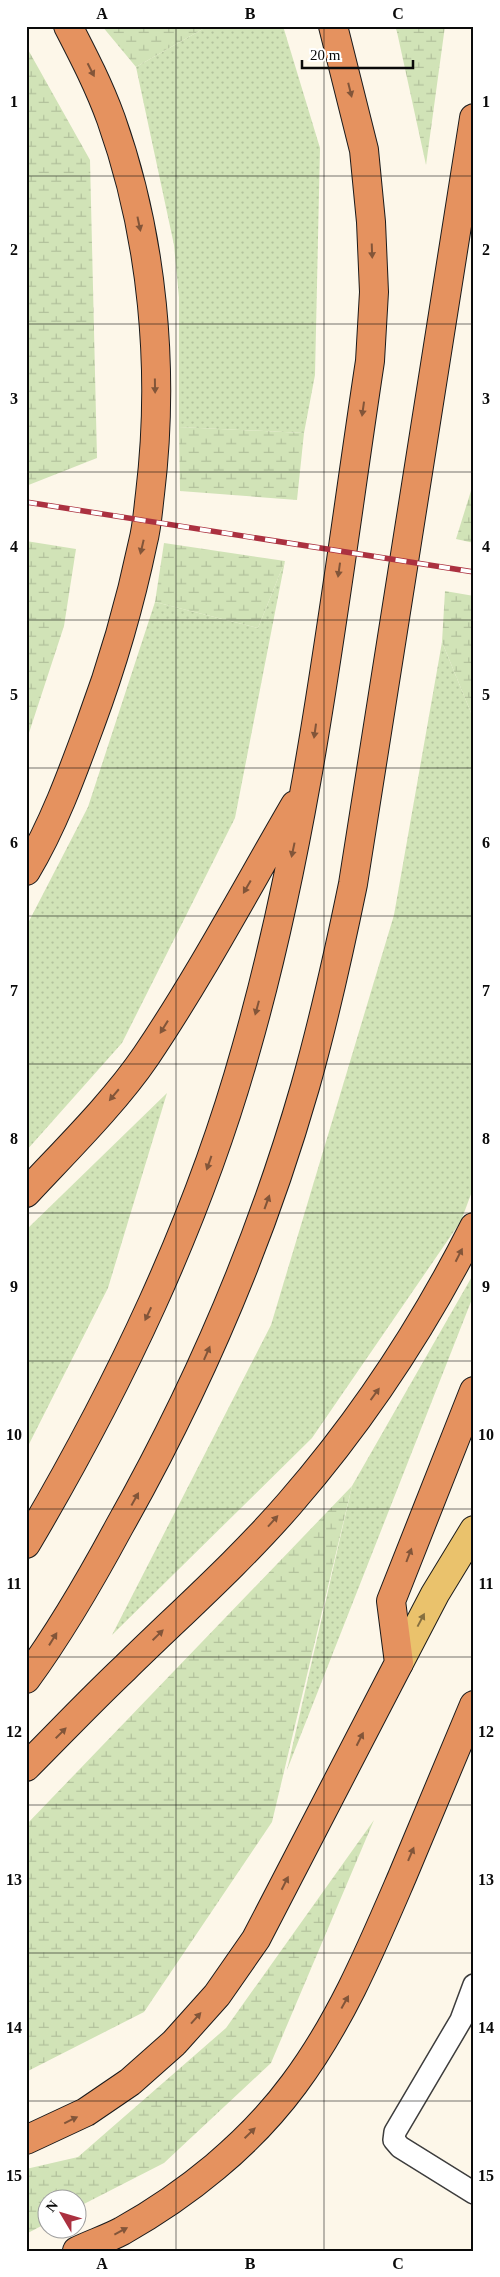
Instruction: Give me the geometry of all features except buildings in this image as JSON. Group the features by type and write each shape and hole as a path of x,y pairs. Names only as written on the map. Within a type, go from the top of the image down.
{"highway":[{"path":"26,871 76,765 110,671 144,541 153,468 156,406 154,330 144,247 131,188 112,120 95,79 68,26"},
{"path":"26,1544 72,1466 119,1376 162,1284 199,1190 246,1051 282,904 307,785 370,361 374,292 371,222 364,150 333,26"},
{"path":"26,1680 89,1581 143,1486 192,1387 236,1287 272,1188 304,1088 331,987 353,884 474,118"},
{"path":"26,1193 145,1057 181,1000 307,785"},
{"path":"26,1767 123,1669 242,1555 336,1447 378,1390 418,1328 474,1227"},
{"path":"26,2140 86,2112 130,2082 174,2043 217,1995 256,1939 399,1663 391,1601 474,1391"},
{"path":"76,2251 120,2232 171,2201 216,2165 256,2127 293,2085 326,2036 355,1986 474,1705"}],"main road":[{"path":"399,1663 435,1594 474,1530"}],"lane":[{"path":"474,1985 461,2020 395,2132 394,2140 400,2147 474,2193"}],"green space":[{"path":"102,26 208,26 136,67"},
{"path":"208,26 283,26 320,148 315,375 304,433 179,427 179,297 174,245 136,67"},
{"path":"395,26 445,26 426,165 397,32"},
{"path":"26,46 90,160 97,458 26,486"},
{"path":"179,427 304,433 297,500 180,491"},
{"path":"474,481 474,543 456,539"},
{"path":"26,541 76,549 64,626 26,742"},
{"path":"164,543 285,561 258,628 155,602"},
{"path":"285,561 235,818 122,1043 26,1151 26,927 88,807 155,602 258,628"},
{"path":"445,591 474,596 474,720 442,642"},
{"path":"442,642 474,720 474,1186 461,1221 312,1438 112,1635 271,1325 394,915"},
{"path":"167,1093 108,1288 26,1450 26,1230"},
{"path":"474,1273 474,1294 287,1770 352,1486"},
{"path":"352,1486 272,1822 144,2012 26,2072 26,1825"},
{"path":"374,1820 271,2063 164,2163 88,2202 88,2190 38,2190 38,2228 26,2234 26,2169 78,2157 226,2028"}],"railway":[{"path":"26,502 474,572"}]}
